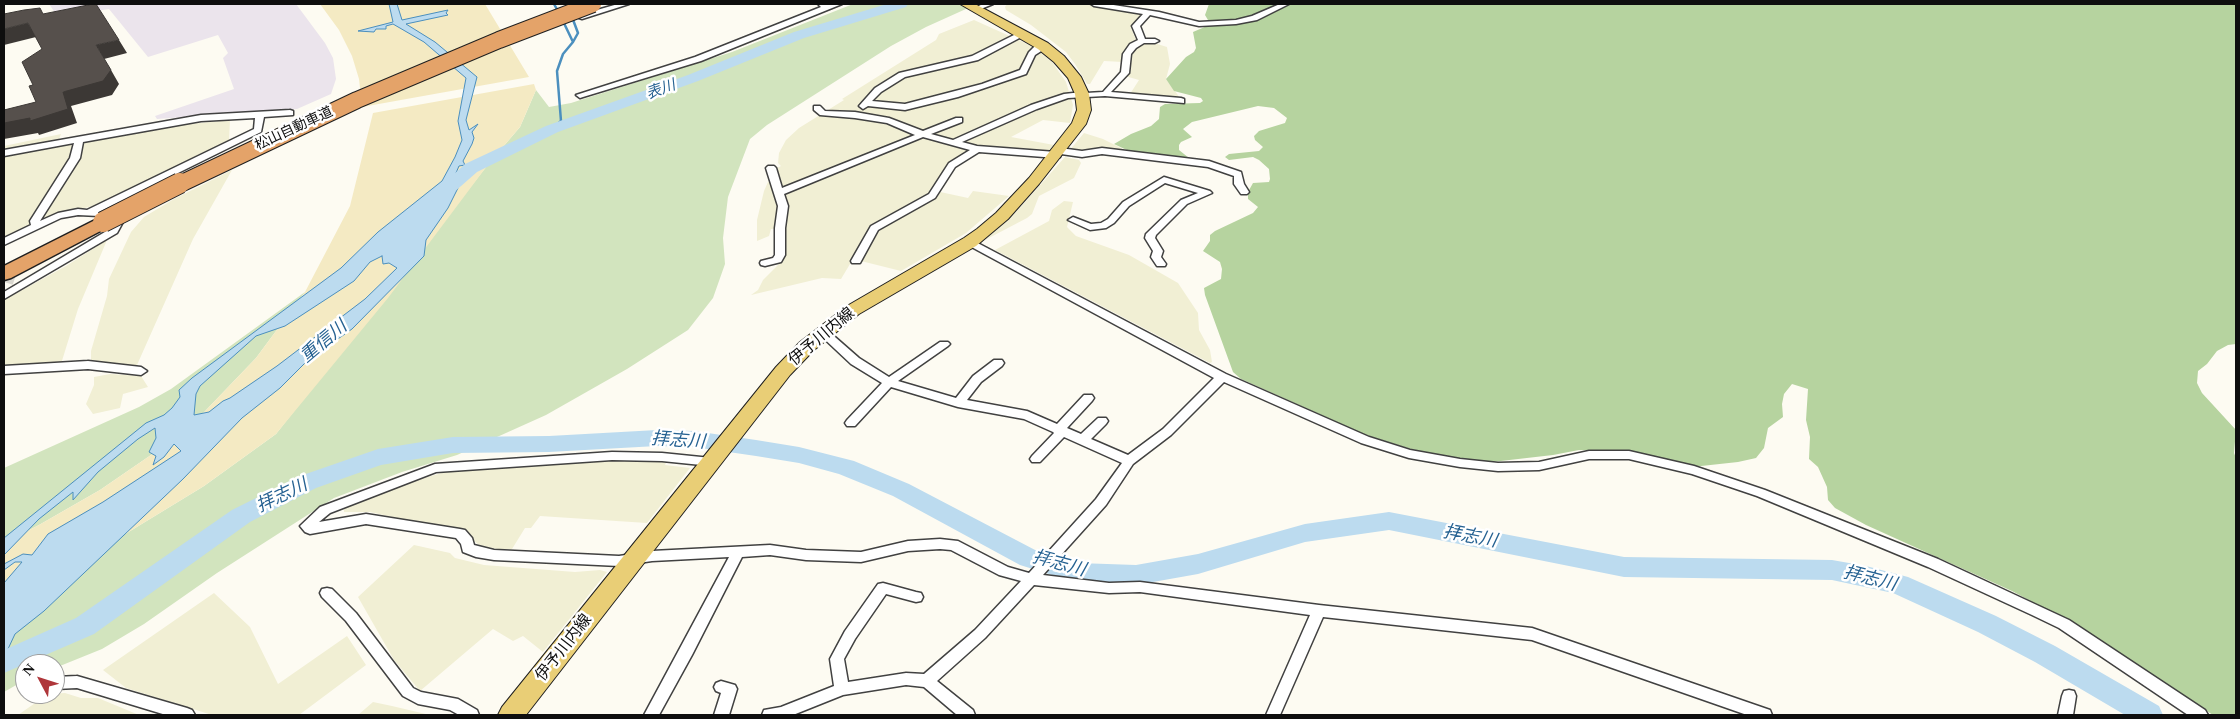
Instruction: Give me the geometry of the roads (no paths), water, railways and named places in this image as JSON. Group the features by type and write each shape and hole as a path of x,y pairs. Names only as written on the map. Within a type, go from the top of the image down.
{"highway":[{"name":"松山自動車道","path":"15,279 107,219 205,162 349,96 491,36 577,4"},
{"name":"松山自動車道","path":"4,264 107,219 215,166 366,96 499,40 594,4"}],"main road":[{"path":"976,6 1043,46 1069,70 1082,95"},
{"name":"伊予川内線","path":"511,715 783,372 823,332 853,310 970,242 1002,216 1058,153 1082,120 1084,110 1082,95"}],"street":[{"path":"572,4 577,14 582,17 625,4"},
{"path":"580,95 698,59 823,6 838,4"},
{"path":"1094,4 1148,13 1184,22 1218,24 1254,18 1285,4"},
{"path":"1142,41 1136,26 1148,13"},
{"path":"855,115 884,85 902,75 975,58 1023,34"},
{"path":"1106,94 1126,73 1127,54 1132,46 1142,41 1155,41"},
{"path":"866,103 905,107 985,86 1023,72 1032,54 1043,46"},
{"path":"954,142 1034,107 1066,96 1106,94 1181,101"},
{"path":"817,108 823,113 855,115 889,121 924,134 977,149 1082,154 1102,151 1209,164 1238,174 1239,184 1244,192"},
{"path":"4,153 201,118 290,113"},
{"path":"4,242 58,216 78,212 107,219 258,130 260,114"},
{"path":"780,192 959,120"},
{"path":"36,226 35,221 75,158 79,139"},
{"path":"856,261 874,228 932,196 952,165 977,149"},
{"path":"765,263 777,260 780,255 780,228 783,206 771,168"},
{"path":"1073,220 1090,227 1103,226 1111,221 1126,204 1164,180 1206,193 1184,202 1151,234 1150,238 1158,251 1156,257 1161,264"},
{"path":"970,242 1222,377 1333,428 1409,454 1460,463 1498,467 1539,466 1589,454 1629,455 1719,477 1934,563 2038,611 2071,629 2200,715"},
{"path":"4,296 15,279"},
{"path":"823,332 855,361 889,382 918,393 958,403 1027,415 1129,461"},
{"path":"851,423 889,382 944,344"},
{"path":"958,403 977,379 998,364"},
{"path":"4,370 88,365 142,371"},
{"path":"927,681 980,634 1063,546 1101,502 1129,461 1167,432 1222,377"},
{"path":"1036,459 1088,398"},
{"path":"1082,440 1102,420"},
{"path":"713,459 612,456 435,468 325,510 306,526 310,529 366,519 460,534 471,550 494,555 619,561 635,558 770,550 806,555 861,557 908,546 953,545 1004,571 1034,577 1109,588 1140,586 1319,611 1532,634 1765,715"},
{"path":"651,715 687,651 738,552"},
{"path":"842,689 837,659 850,635 883,588 916,597"},
{"path":"327,593 351,617 408,692 418,698 453,704 472,715"},
{"path":"1273,715 1319,611"},
{"path":"777,715 842,689 906,679 927,681 968,715"},
{"path":"65,683 78,682 187,715"},
{"path":"721,687 730,689 722,715"},
{"path":"2065,715 2069,696"}],"water":[{"name":"重信川","path":"389,4 397,4 402,20 448,10 446,13 448,15 406,24 435,42 477,77 466,120 469,130 478,124 472,132 474,138 463,161 465,165 459,166 456,173 461,182 448,208 426,240 424,256 352,329 308,360 280,388 242,418 183,479 44,611 15,634 4,654 4,583 22,562 15,562 4,570 4,564 23,554 32,555 48,534 103,502 181,451 174,444 164,457 153,465 156,456 149,452 156,438 155,428 138,439 98,472 73,500 73,492 39,519 4,555 4,538 146,423 164,415 180,397 179,390 192,378 341,268 378,232 442,181 462,140 458,121 466,78 424,42 393,24 386,26 386,29 376,29 374,32 358,31 393,22","holes":["382,256 383,264 389,263 397,268 365,299 277,366 230,398 209,412 194,415 196,394 200,386 256,336 285,326 354,281 370,262"]}],"waterway":[{"path":"554,4 559,13"},
{"name":"表川","path":"438,197 471,168 552,129 693,78 799,35 901,4"},
{"path":"572,17 578,33 573,42"},
{"path":"562,19 573,42"},
{"path":"552,129 561,121 557,71 563,54 573,42"},
{"name":"拝志川","path":"4,662 85,626 241,516 308,482 378,457 453,445 549,444 657,438 694,439 756,448 799,455 846,467 901,490 1029,558 1078,573 1136,575 1198,564 1305,533 1389,521 1624,567 1832,570 1866,576 1899,584 1987,624 2045,654 2149,715"}],"tunnel":[{"path":"4,276 16,280"}]}
